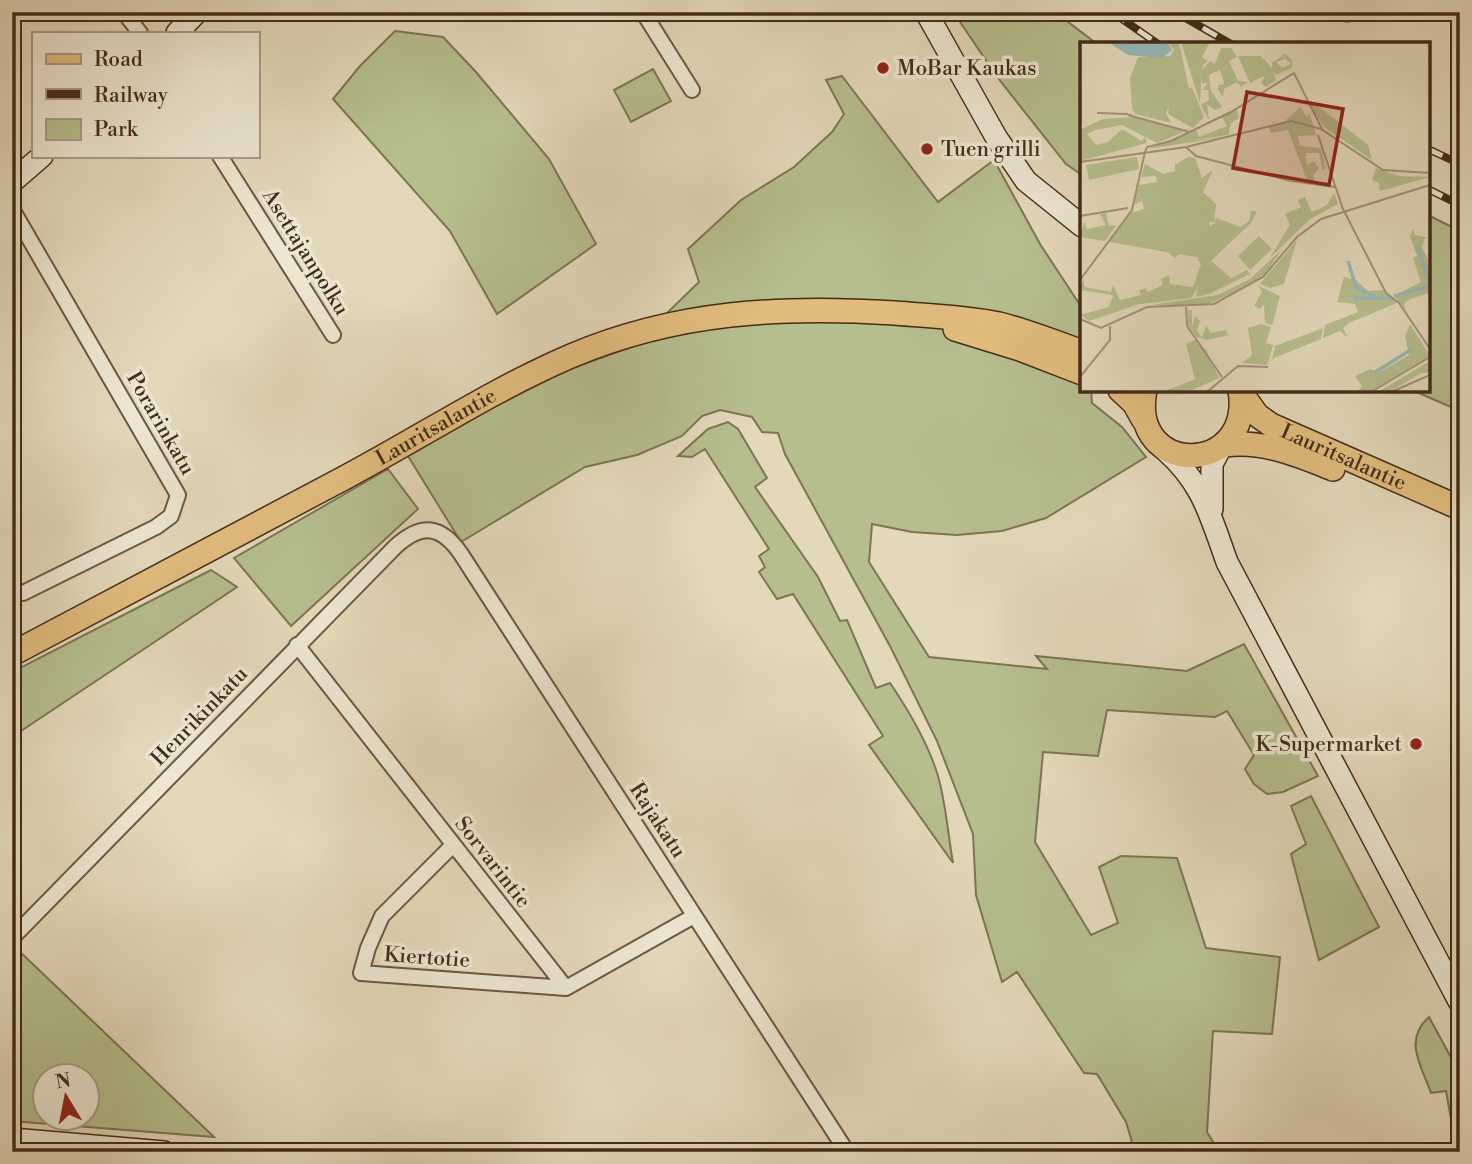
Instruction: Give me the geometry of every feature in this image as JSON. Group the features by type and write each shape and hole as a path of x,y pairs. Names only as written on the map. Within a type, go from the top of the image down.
{"main road":[{"name":"Lauritsalantie","path":"12,654 504,389 572,355 613,340 739,312 781,310 962,317 1002,325 1080,351"},
{"name":"Lauritsalantie","path":"895,313 970,333 1080,372"},
{"path":"1122,392 1134,403 1153,438 1164,449"},
{"path":"1143,419 1145,392"},
{"path":"1223,446 1237,430 1241,417 1240,392"},
{"name":"Lauritsalantie","path":"1241,392 1257,415 1270,425 1460,508"},
{"name":"Lauritsalantie","path":"1164,449 1190,456 1243,443 1280,450 1460,514"}],"street":[{"path":"124,12 139,32"},
{"path":"178,32 197,12"},
{"path":"643,12 692,90"},
{"path":"926,12 996,137 1026,181 1080,224"},
{"path":"12,182 40,158"},
{"name":"Asettajanpolku","path":"221,158 333,335"},
{"name":"Porarinkatu","path":"12,209 178,495 171,516 156,527 23,593"},
{"path":"1213,518 1212,464 1223,446"},
{"path":"1164,449 1188,472 1213,518 1227,562 1460,1003"},
{"name":"Henrikinkatu","path":"12,938 297,645 396,547 421,530"},
{"name":"Rajakatu","path":"421,530 449,537 461,554 847,1152"},
{"name":"Sorvarintie","path":"297,645 566,988"},
{"name":"Kiertotie","path":"453,845 382,916 361,973 566,988"},
{"path":"566,988 694,916"},
{"path":"12,1139 164,1152"}],"green space":[{"path":"962,12 1055,12 1094,42 1080,42 1080,174 1066,164 998,78 956,16"},
{"path":"1315,12 1384,12 1347,22"},
{"path":"395,31 443,37 549,159 596,244 497,314 450,231 333,99 360,66"},
{"path":"653,69 671,101 631,122 614,90"},
{"path":"842,76 938,202 994,160 1040,244 1080,305 1080,392 1091,392 1092,403 1122,427 1146,457 1046,518 1002,531 957,535 912,532 872,524 869,562 929,657 1047,669 1036,656 1187,671 1244,644 1318,776 1283,792 1267,794 1254,784 1245,769 1254,755 1227,711 1215,717 1107,710 1098,756 1043,752 1035,842 1091,935 1118,923 1099,867 1121,856 1177,858 1206,948 1280,957 1272,1034 1213,1031 1207,1132 1219,1152 1135,1152 1126,1122 1097,1074 1084,1073 1017,972 1002,982 976,895 973,834 937,741 891,648 785,454 778,433 762,432 752,417 720,410 702,416 682,436 637,455 585,467 461,542 408,456 501,403 567,370 632,347 699,282 688,249 741,200 794,167 832,132 844,114 826,80"},
{"path":"1430,216 1460,231 1460,411 1417,392 1430,392"},
{"path":"728,422 738,429 767,478 755,487 818,577 840,621 847,620 876,688 890,683 923,739 941,787 953,863 869,745 883,736 793,594 777,599 759,572 765,567 759,556 769,549 705,449 692,457 678,456 708,429"},
{"path":"388,469 418,509 291,626 234,558"},
{"path":"211,570 237,587 12,737 12,672"},
{"path":"1311,796 1379,927 1319,960 1291,854 1306,844 1291,806"},
{"path":"18,950 214,1137 102,1128 102,1062 32,1062 32,1123 12,1121 12,955"},
{"path":"1429,1017 1460,1074 1460,1152 1457,1152 1446,1091 1431,1093 1416,1053 1417,1035"}],"railway":[{"path":"1112,12 1155,42"},
{"path":"1175,12 1228,42"},
{"path":"1430,150 1460,164"},
{"path":"1430,190 1460,205"}],"place":[{"name":"MoBar Kaukas","path":"883,68"},
{"name":"Tuen grilli","path":"927,149"},
{"name":"K-Supermarket","path":"1416,744"}]}
